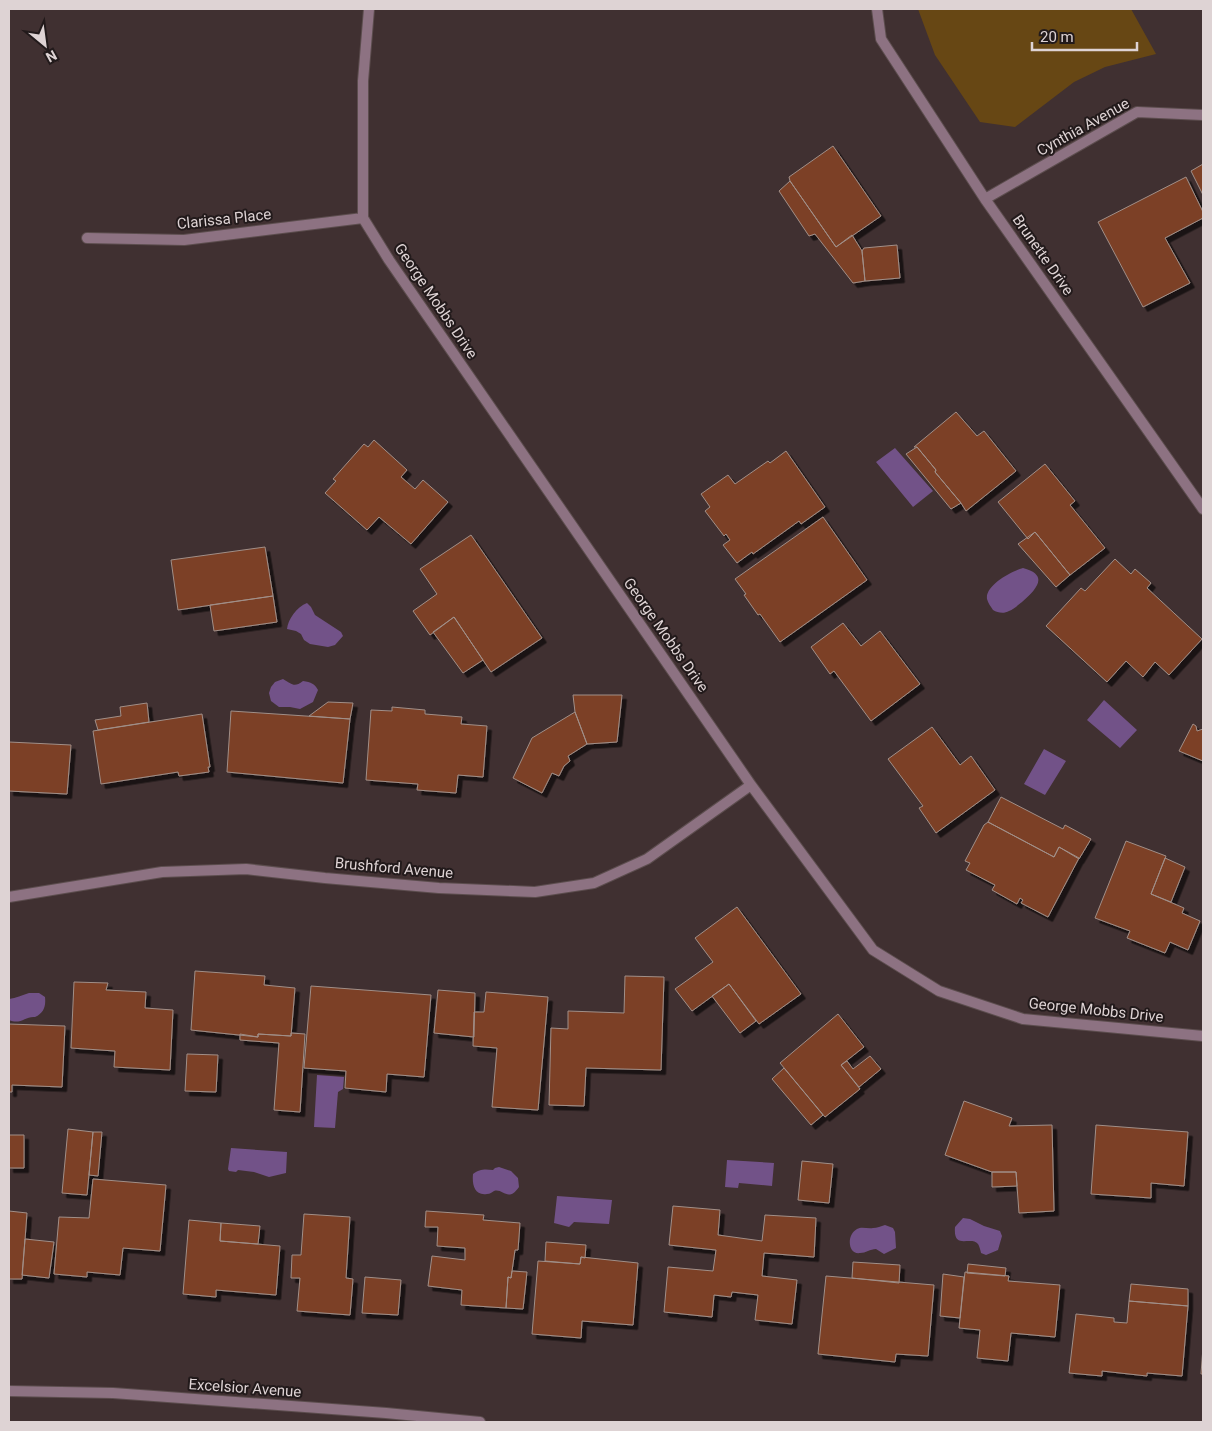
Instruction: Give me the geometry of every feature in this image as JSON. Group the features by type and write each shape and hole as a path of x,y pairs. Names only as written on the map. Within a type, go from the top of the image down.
{"street":[{"path":"363,218 363,81 370,9"},
{"name":"Brunette Drive","path":"877,9 882,39 985,199 1203,508"},
{"name":"Cynthia Avenue","path":"985,199 1137,112 1203,115"},
{"name":"Clarissa Place","path":"87,238 184,240 363,218"},
{"name":"George Mobbs Drive","path":"363,218 389,260 751,785 873,950 940,991 1023,1019 1203,1036"},
{"name":"Brushford Avenue","path":"9,898 162,872 246,869 439,888 535,892 594,883 647,859 751,785"},
{"name":"Excelsior Avenue","path":"9,1391 123,1394 386,1413 480,1422"}],"shaded area":[{"path":"918,9 1131,9 1156,54 1105,67 1074,82 1015,127 980,122 935,55"},
{"path":"895,448 933,491 913,507 876,462"},
{"path":"1023,568 1036,575 1038,583 1036,588 1011,610 1003,613 993,610 987,599 990,589 1006,575"},
{"path":"307,603 315,615 341,632 343,636 335,645 328,647 310,644 304,640 301,634 287,629 289,621 294,614"},
{"path":"283,679 293,684 303,681 314,685 318,690 313,702 300,709 279,707 271,701 269,693 271,687 275,682"},
{"path":"1104,700 1137,730 1120,748 1087,720"},
{"path":"1044,749 1066,761 1045,795 1024,784"},
{"path":"29,993 39,993 45,997 45,1006 42,1011 35,1017 17,1022 9,1020 9,999"},
{"path":"317,1075 344,1077 343,1089 338,1092 335,1128 314,1127"},
{"path":"231,1148 287,1152 286,1173 269,1177 254,1172 229,1171"},
{"path":"727,1160 774,1163 772,1186 739,1183 738,1188 725,1187"},
{"path":"499,1167 511,1171 518,1178 519,1187 509,1195 497,1191 488,1194 479,1193 473,1182 473,1174 480,1170 493,1170"},
{"path":"557,1196 612,1200 609,1224 574,1222 569,1227 554,1223"},
{"path":"963,1218 1000,1231 1002,1236 998,1250 986,1255 981,1253 975,1242 957,1239 955,1227"},
{"path":"885,1225 893,1228 895,1232 896,1248 884,1254 876,1249 862,1253 853,1251 850,1240 853,1232 861,1228 874,1228"}],"building":[{"path":"833,146 881,216 836,247 789,177"},
{"path":"1203,164 1203,195 1191,171"},
{"path":"1186,177 1203,212 1203,218 1165,238 1190,283 1143,307 1098,222"},
{"path":"790,181 836,247 852,235 862,251 865,281 853,283 815,234 809,236 779,191"},
{"path":"897,245 900,278 865,281 862,251 864,248"},
{"path":"956,412 977,436 984,431 1016,471 966,511 935,472 936,470 917,447 914,447"},
{"path":"374,440 407,470 401,477 415,489 423,480 448,502 411,544 379,517 367,530 325,493 336,481 333,479 364,444 368,447"},
{"path":"917,447 961,503 951,509 906,454"},
{"path":"786,451 825,507 801,524 799,521 753,554 752,552 737,563 723,545 730,540 726,534 724,536 705,511 710,507 701,494 728,475 735,484"},
{"path":"1045,464 1075,501 1070,505 1105,548 1070,575 1035,532 1028,539 998,502"},
{"path":"823,517 867,580 780,642 760,614 758,615 735,579"},
{"path":"1035,532 1070,575 1056,587 1018,544"},
{"path":"471,535 542,638 491,672 454,617 430,635 413,611 437,594 420,569"},
{"path":"265,547 273,596 178,610 171,560"},
{"path":"1115,559 1131,574 1135,569 1151,583 1147,588 1202,639 1169,675 1155,662 1143,677 1126,661 1107,682 1046,626 1081,588 1085,591"},
{"path":"273,596 277,622 214,631 210,605"},
{"path":"454,617 483,660 463,673 433,632"},
{"path":"843,623 861,646 880,631 920,684 871,721 834,671 830,674 811,647"},
{"path":"573,695 622,695 617,742 587,744 575,712"},
{"path":"328,702 353,703 350,719 309,716"},
{"path":"147,703 149,722 98,730 95,720 121,716 120,707"},
{"path":"392,707 425,710 425,714 462,717 461,724 487,726 483,777 458,775 456,793 417,790 418,784 366,780 371,710 392,711"},
{"path":"231,711 350,719 343,783 227,772"},
{"path":"575,712 587,744 568,756 570,761 564,766 559,776 552,773 542,793 513,778 532,738"},
{"path":"202,714 210,767 208,767 209,772 179,776 178,772 101,784 93,731"},
{"path":"1193,724 1196,726 1197,731 1203,729 1203,761 1179,751"},
{"path":"932,727 960,765 971,756 995,790 936,833 919,808 923,806 888,759"},
{"path":"9,742 71,745 67,794 9,791"},
{"path":"1001,797 1063,829 1065,825 1091,839 1079,859 1059,847 1054,857 988,822"},
{"path":"988,822 1054,857 1059,847 1079,858 1048,917 1021,903 1023,900 1020,898 1017,904 992,890 995,885 966,870 970,863 965,861 984,825"},
{"path":"1126,841 1166,856 1151,894 1184,908 1182,913 1200,921 1188,950 1170,942 1165,953 1127,938 1130,931 1095,918"},
{"path":"1165,858 1185,867 1171,902 1151,894"},
{"path":"737,907 801,994 759,1024 729,984 692,1011 675,989 713,962 695,938"},
{"path":"195,971 265,976 264,985 295,988 291,1036 258,1034 258,1037 191,1030"},
{"path":"625,976 664,977 661,1070 586,1068 584,1106 549,1105 551,1028 568,1029 568,1011 624,1013"},
{"path":"74,982 108,983 106,990 146,992 145,1008 173,1010 170,1070 114,1067 115,1051 71,1048"},
{"path":"729,984 756,1021 740,1033 712,996"},
{"path":"311,986 431,995 424,1077 387,1074 386,1092 345,1088 346,1071 304,1068"},
{"path":"438,990 475,993 474,1037 434,1033"},
{"path":"486,992 548,997 538,1110 492,1107 497,1048 473,1046 474,1012 484,1012"},
{"path":"838,1014 864,1047 841,1065 860,1089 825,1117 780,1063"},
{"path":"9,1024 65,1026 62,1087 12,1085 12,1092 9,1092"},
{"path":"291,1033 305,1034 300,1112 274,1110 279,1043 240,1040 240,1034 258,1037 258,1034 291,1036"},
{"path":"187,1054 218,1055 216,1092 185,1091"},
{"path":"870,1056 881,1069 859,1087 841,1065 847,1061 853,1069"},
{"path":"784,1068 823,1115 811,1125 772,1079"},
{"path":"964,1101 1012,1118 1009,1126 1052,1125 1054,1211 1019,1213 1016,1172 992,1172 945,1155"},
{"path":"1096,1125 1188,1132 1184,1186 1151,1183 1151,1198 1091,1194"},
{"path":"68,1129 93,1132 87,1195 62,1193"},
{"path":"93,1132 102,1132 98,1176 89,1175"},
{"path":"9,1135 24,1135 24,1168 9,1168"},
{"path":"802,1161 833,1164 829,1203 798,1200"},
{"path":"992,1172 1016,1172 1017,1186 992,1187"},
{"path":"93,1179 166,1185 160,1251 123,1248 120,1275 87,1272 87,1277 54,1274 59,1217 89,1218"},
{"path":"673,1206 720,1210 718,1235 762,1241 765,1215 816,1218 814,1257 764,1253 762,1276 797,1280 792,1324 755,1320 758,1295 732,1292 731,1297 714,1295 712,1317 664,1312 668,1267 713,1271 716,1250 669,1245"},
{"path":"9,1211 27,1213 22,1279 9,1279"},
{"path":"426,1211 484,1215 483,1220 520,1223 518,1250 515,1250 511,1278 508,1277 506,1308 461,1305 462,1290 428,1286 432,1256 465,1260 465,1248 437,1246 438,1227 425,1227"},
{"path":"304,1214 350,1217 346,1278 353,1279 350,1315 297,1311 300,1278 291,1278 292,1255 301,1255"},
{"path":"189,1220 221,1223 220,1241 280,1246 276,1295 216,1290 216,1297 183,1294"},
{"path":"221,1223 260,1226 258,1244 220,1241"},
{"path":"25,1239 54,1242 49,1278 22,1275"},
{"path":"546,1242 586,1245 585,1258 581,1257 580,1264 545,1261"},
{"path":"581,1257 638,1263 633,1325 582,1321 581,1338 532,1334 538,1261 580,1264"},
{"path":"853,1262 900,1265 899,1283 852,1278"},
{"path":"968,1264 1006,1268 1005,1276 967,1273"},
{"path":"512,1271 527,1272 523,1309 506,1308 508,1277 511,1278"},
{"path":"965,1272 1009,1276 1008,1281 1060,1285 1055,1337 1011,1333 1008,1361 977,1358 980,1330 959,1328"},
{"path":"943,1274 964,1277 960,1318 940,1316"},
{"path":"826,1276 934,1285 928,1356 896,1354 895,1362 818,1354"},
{"path":"365,1277 401,1280 398,1315 362,1313"},
{"path":"1131,1284 1188,1289 1188,1306 1129,1301"},
{"path":"1129,1301 1188,1306 1182,1376 1147,1373 1147,1376 1102,1371 1102,1376 1069,1373 1076,1314 1114,1318 1114,1322 1127,1323"},
{"path":"1203,1347 1203,1374 1201,1374"}]}
